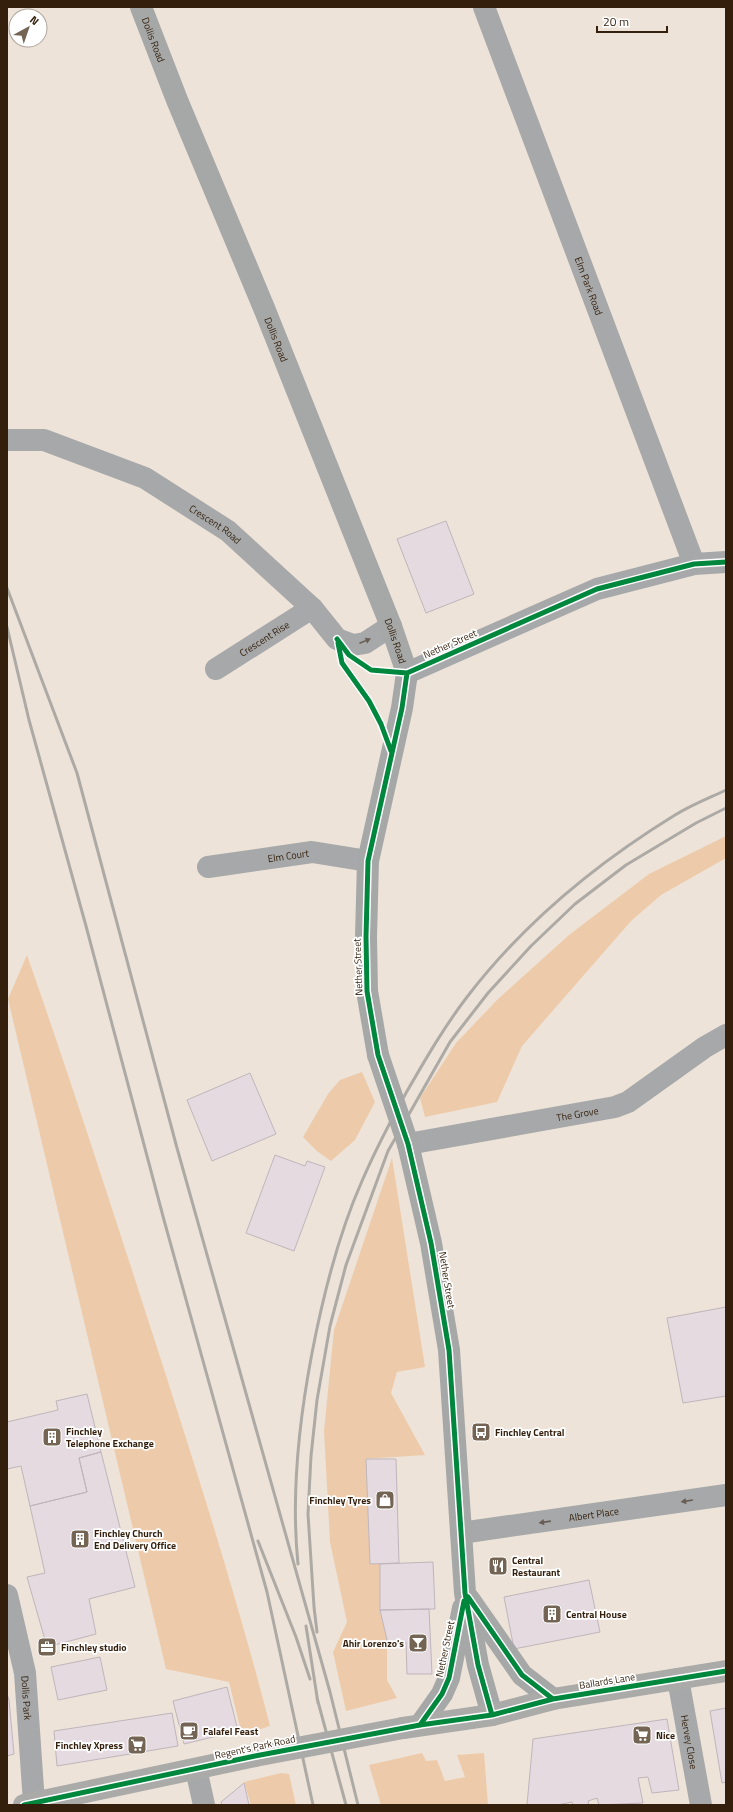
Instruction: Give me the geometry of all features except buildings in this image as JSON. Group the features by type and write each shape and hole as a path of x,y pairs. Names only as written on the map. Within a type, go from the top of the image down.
{"main road":[{"name":"Dollis Road","path":"141,7 177,100 264,308 391,626 407,673"},
{"name":"Nether Street","path":"407,673 402,708 368,861 366,936 367,992 378,1055 408,1144 431,1243 449,1350 465,1593 478,1665 492,1715"},
{"name":"Nether Street","path":"411,1726 442,1694 449,1678 465,1593"},
{"path":"465,1593 522,1675 553,1699"},
{"name":"Ballards Lane","path":"492,1715 553,1699 726,1671"},
{"name":"Regent's Park Road","path":"29,1804 256,1756 411,1726 492,1715"}],"street":[{"name":"Elm Park Road","path":"484,7 694,564"},
{"name":"Crescent Road","path":"7,440 44,440 145,478 228,531 312,608 337,639 353,645 365,643 391,626"},
{"name":"Nether Street","path":"407,673 597,589 694,564 726,562"},
{"name":"Crescent Rise","path":"216,669 312,608"},
{"name":"Elm Court","path":"208,867 312,852 368,861"},
{"name":"The Grove","path":"408,1144 615,1107 628,1102 705,1047 726,1035"},
{"name":"Albert Place","path":"461,1533 726,1495"},
{"name":"Dollis Park","path":"7,1595 25,1673 29,1804"},
{"name":"Hervey Close","path":"678,1679 701,1805"},
{"path":"196,1769 204,1805"}],"shaded area":[{"path":"726,836 726,858 661,895 631,921 522,1046 497,1102 425,1117 420,1098 456,1043 497,1000 569,935 649,874"},
{"path":"27,955 85,1126 209,1511 256,1672 270,1726 242,1735 229,1682 166,1669 8,999"},
{"path":"362,1072 375,1102 355,1140 331,1161 318,1152 303,1137 328,1094 340,1080"},
{"path":"392,1158 425,1367 397,1372 391,1393 425,1455 364,1459 366,1459 370,1563 380,1564 380,1610 387,1640 387,1680 397,1698 346,1711 333,1652 347,1622 330,1542 324,1431 334,1330"},
{"path":"422,1753 426,1761 437,1760 445,1781 465,1777 457,1755 484,1753 488,1805 381,1805 369,1765"},
{"path":"281,1773 289,1774 296,1805 251,1805 244,1782"}],"railway":[{"path":"7,588 77,773 177,1148 330,1692 358,1805"},
{"path":"7,627 29,720 86,926 164,1220 267,1592 313,1805"},
{"path":"298,1564 295,1512 300,1432 307,1379 321,1310 332,1266 353,1202 377,1148 406,1093 443,1032 467,997 489,970 537,920 590,874 617,853 681,811 726,790"},
{"path":"317,1632 308,1514 311,1456 317,1400 330,1326 346,1265 388,1151 450,1042 488,993 531,946 575,904 626,865 696,823 726,808"},
{"path":"258,1541 296,1637 310,1679"},
{"path":"306,1626 318,1703"},
{"path":"317,1698 346,1805"}],"cycle path":[{"path":"337,639 349,655 371,670 407,673 597,589 694,564 726,562"},
{"path":"338,643 342,663 369,701 381,724 391,751"},
{"path":"407,673 402,708 368,861 366,937 367,991 378,1055 408,1144 431,1243 449,1350 465,1593 478,1665 492,1715"},
{"path":"468,1597 522,1675 553,1699"},
{"path":"420,1725 442,1694 449,1678 464,1601"},
{"path":"24,1805 255,1756 420,1725 492,1715 553,1699 726,1671"}],"place":[{"name":"Finchley Central","path":"481,1432"},
{"name":"Finchley Telephone Exchange","path":"52,1437"},
{"name":"Finchley Tyres","path":"385,1500"},
{"name":"Finchley Church End Delivery Office","path":"80,1539"},
{"name":"Central Restaurant","path":"498,1566"},
{"name":"Central House","path":"552,1614"},
{"name":"Ahir Lorenzo's","path":"418,1643"},
{"name":"Finchley studio","path":"47,1647"},
{"name":"Falafel Feast","path":"189,1731"},
{"name":"Nice","path":"642,1735"},
{"name":"Finchley Xpress","path":"137,1745"}]}
